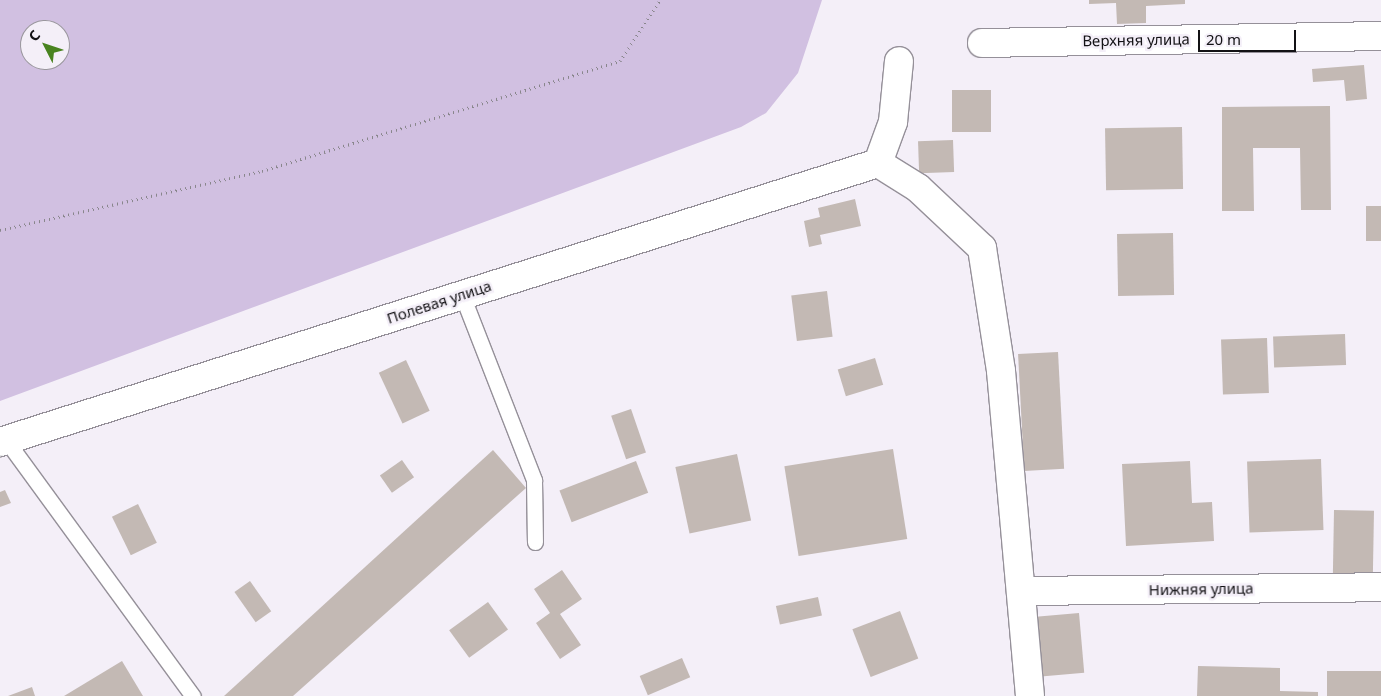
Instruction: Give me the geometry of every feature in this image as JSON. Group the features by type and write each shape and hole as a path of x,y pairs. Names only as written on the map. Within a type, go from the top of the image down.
{"street":[{"name":"Верхняя улица","path":"982,43 1381,36"},
{"path":"898,61 894,122 878,163 918,188 982,248 1001,372 1030,696"},
{"name":"Полевая улица","path":"3,441 878,163"},
{"name":"Нижняя улица","path":"1021,591 1381,587"}],"lane":[{"path":"462,295 534,480 535,542"},
{"path":"3,441 193,696"}],"path":[{"path":"0,230 262,171 620,60 660,0"}],"shaded area":[{"path":"0,0 822,0 798,73 766,113 741,127 0,401"}],"building":[{"path":"1089,0 1185,0 1185,4 1146,6 1146,23 1117,24 1116,3 1089,4"},
{"path":"1364,65 1367,99 1346,101 1344,80 1313,82 1312,69"},
{"path":"952,90 991,90 991,132 952,132"},
{"path":"1330,106 1331,210 1301,210 1300,148 1253,148 1254,211 1222,211 1222,107"},
{"path":"1182,127 1183,189 1106,190 1105,128"},
{"path":"953,140 954,172 919,173 918,141"},
{"path":"855,199 861,226 820,235 822,244 809,247 804,221 820,217 818,208"},
{"path":"1366,206 1381,206 1381,241 1366,241"},
{"path":"1173,233 1174,295 1118,296 1117,234"},
{"path":"827,291 833,337 797,341 791,295"},
{"path":"1345,334 1346,365 1274,367 1273,337"},
{"path":"1267,338 1269,393 1223,395 1221,340"},
{"path":"1058,352 1064,469 1024,471 1018,354"},
{"path":"875,358 883,385 846,396 838,369"},
{"path":"406,360 430,411 402,423 379,373"},
{"path":"631,409 646,452 626,459 611,416"},
{"path":"893,449 907,539 799,556 784,466"},
{"path":"493,450 526,488 293,696 224,696"},
{"path":"737,454 751,521 690,534 675,467"},
{"path":"1321,459 1323,530 1250,533 1247,462"},
{"path":"402,460 414,477 392,493 380,475"},
{"path":"636,461 648,493 572,522 559,490"},
{"path":"1190,461 1192,503 1212,502 1214,541 1126,546 1122,464"},
{"path":"5,490 11,503 0,507 0,492"},
{"path":"138,504 157,543 131,555 112,517"},
{"path":"1334,510 1374,511 1373,584 1333,583"},
{"path":"562,570 582,599 560,614 581,645 560,659 536,623 550,613 534,589"},
{"path":"250,581 271,611 256,622 234,592"},
{"path":"818,597 822,616 780,625 776,606"},
{"path":"488,602 508,630 469,658 449,630"},
{"path":"900,611 918,659 871,677 852,629"},
{"path":"1079,613 1084,673 1035,677 1030,617"},
{"path":"682,658 690,677 648,695 640,676"},
{"path":"122,661 143,696 64,696"},
{"path":"1198,666 1280,668 1280,691 1318,692 1318,696 1197,696"},
{"path":"1327,671 1381,671 1381,696 1327,696"},
{"path":"32,687 35,696 8,696"}]}
